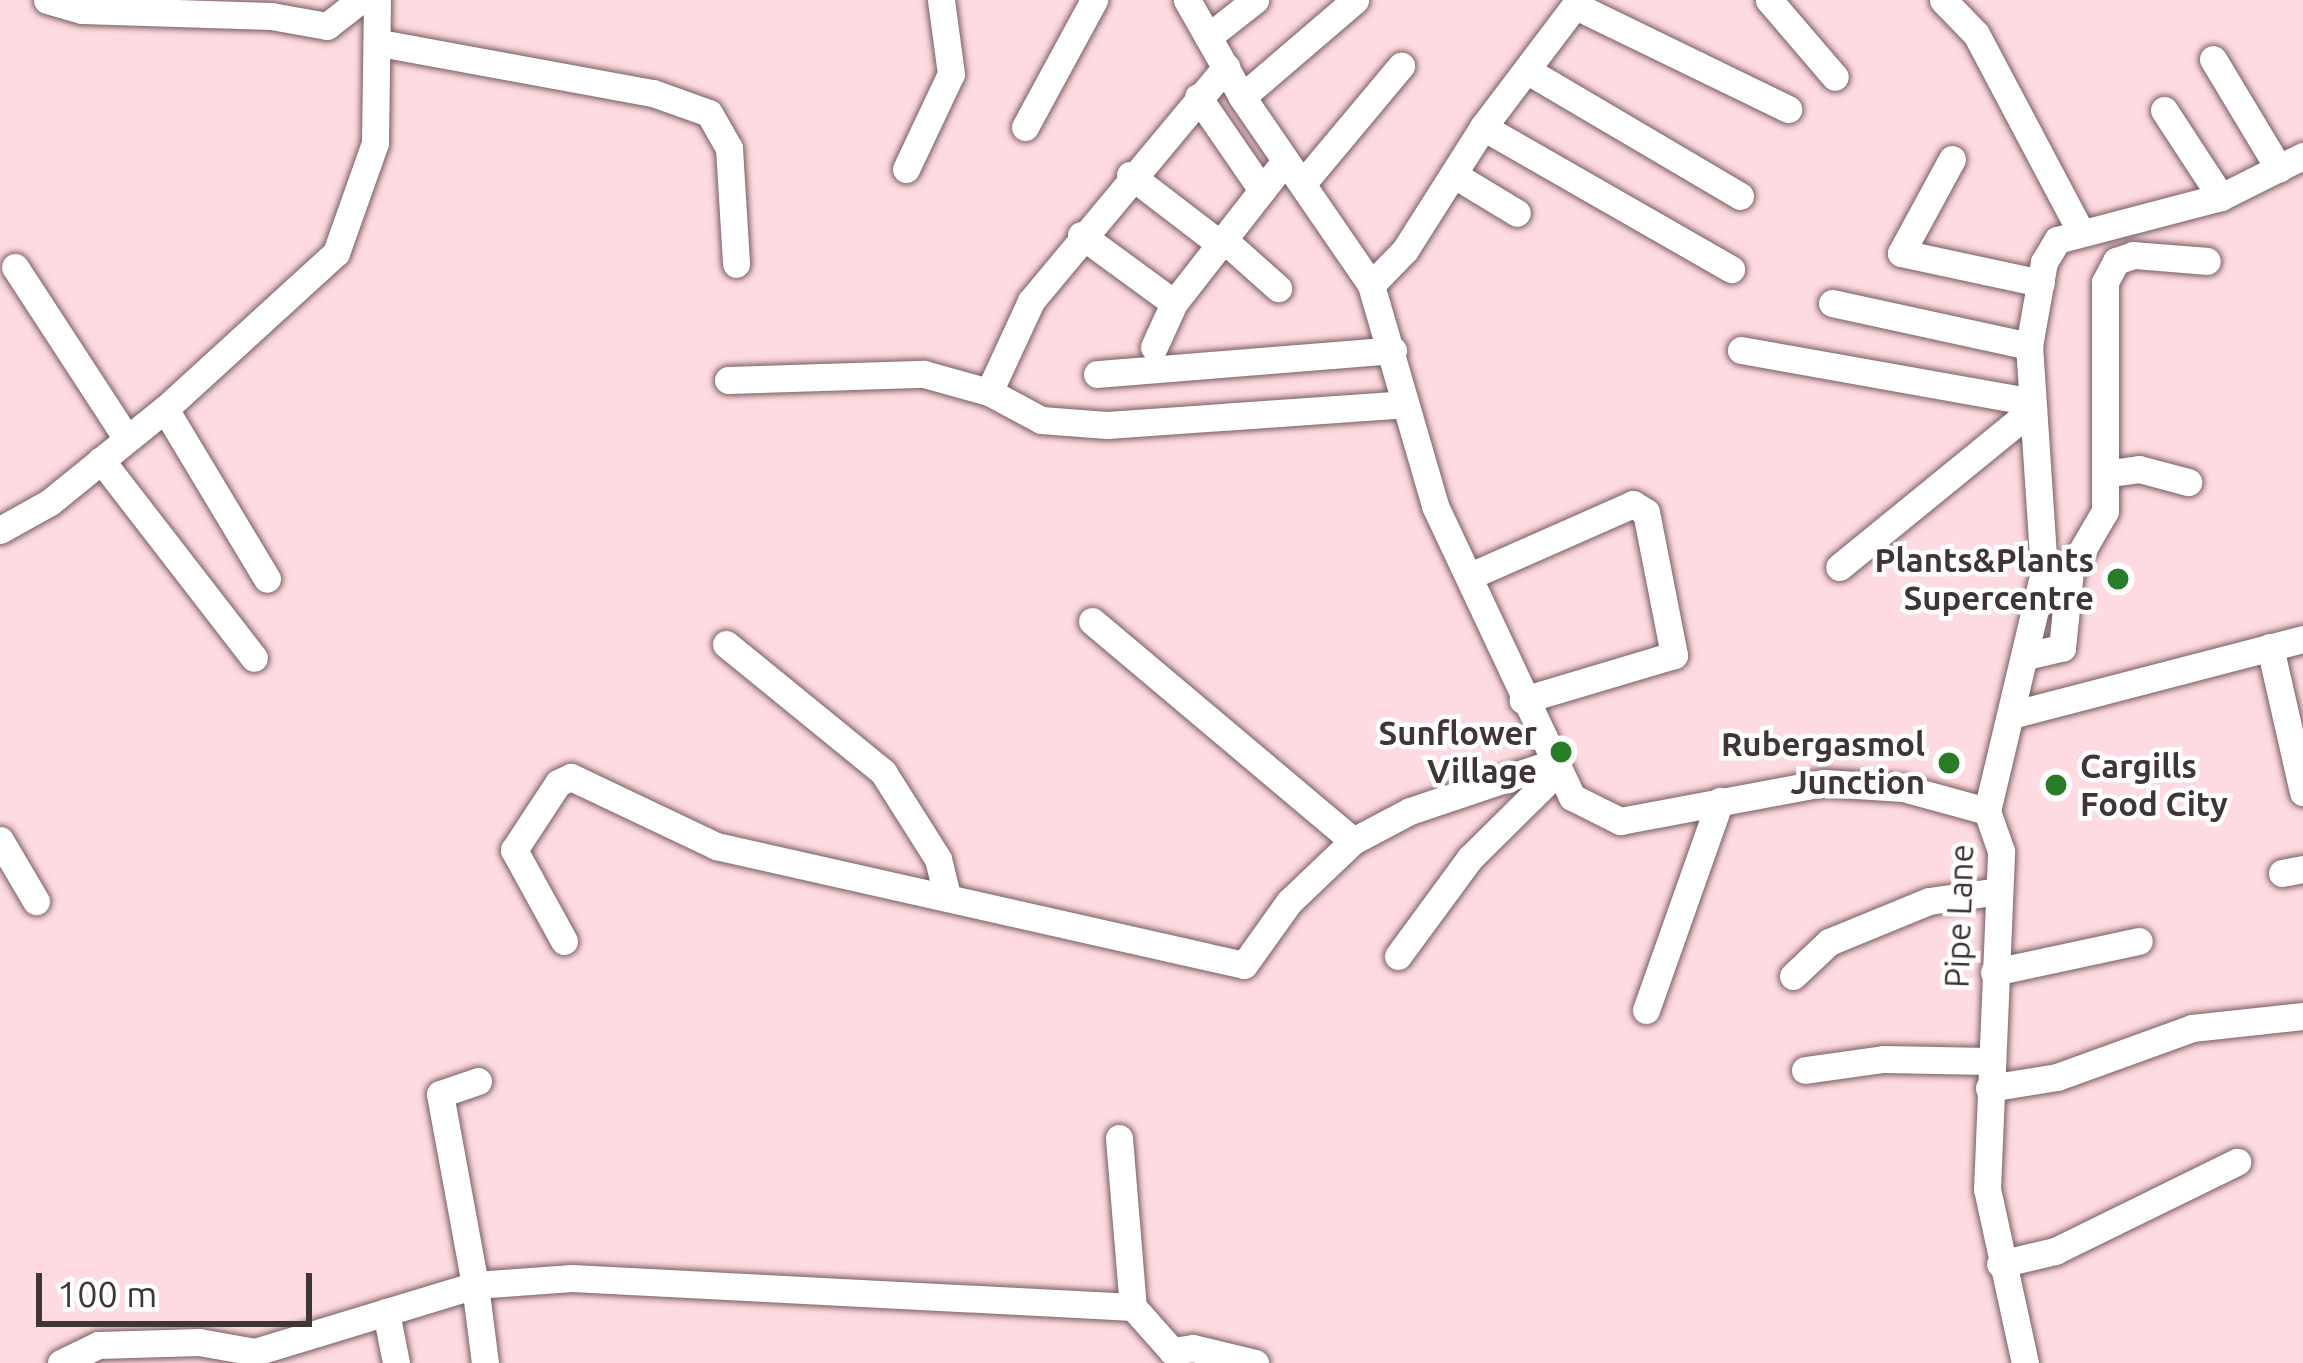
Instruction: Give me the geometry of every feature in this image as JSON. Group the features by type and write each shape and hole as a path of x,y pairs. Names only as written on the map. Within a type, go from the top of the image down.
{"street":[{"path":"47,0 82,10 271,16 327,26 360,0"},
{"path":"0,530 165,409 336,253 368,182 382,96 377,0"},
{"path":"906,169 951,74 941,0"},
{"path":"1025,127 1094,0"},
{"path":"1187,0 1242,97 1371,285 1435,506 1553,768 1572,797 1620,821 1824,783 1903,788 1988,811"},
{"path":"1208,37 1255,0"},
{"path":"1242,97 1355,0"},
{"path":"1769,0 1835,77"},
{"path":"1943,0 1976,34 2081,232 2221,196 2291,163 2213,59"},
{"path":"1371,285 1456,176 1484,127 1578,3 1788,109"},
{"path":"380,43 653,93 709,113 729,148 736,264"},
{"path":"1154,347 1174,303 1262,190 1294,172 1401,66"},
{"path":"989,392 1031,301 1130,175 1226,67"},
{"path":"1528,71 1740,196"},
{"path":"1198,98 1262,190"},
{"path":"2164,110 2221,196"},
{"path":"1484,127 1731,268"},
{"path":"1952,159 1901,253 2041,284"},
{"path":"1130,175 1278,288"},
{"path":"1456,176 1517,213"},
{"name":"Pipe Lane","path":"2025,1363 1987,1189 1998,891 1998,826 1988,811 2044,571 2029,346 2041,284 2057,240 2081,232"},
{"path":"1082,235 1174,303"},
{"path":"2026,656 2062,648 2070,571 2105,511 2111,473 2105,282 2116,261 2133,255 2207,261"},
{"path":"15,267 127,439"},
{"path":"1832,303 2029,346"},
{"path":"1097,374 1393,350"},
{"path":"1741,350 2026,400 2033,409 1839,567"},
{"path":"728,380 884,372 989,392 1041,420 1107,425 1404,404"},
{"path":"165,409 267,579"},
{"path":"101,460 254,658"},
{"path":"2111,473 2139,470 2188,482"},
{"path":"1470,576 1633,504 1646,512 1674,655 1523,700"},
{"path":"1092,621 1353,841"},
{"path":"2011,715 2303,639"},
{"path":"726,644 883,772 938,859 946,895"},
{"path":"2270,647 2303,792"},
{"path":"564,941 514,850 557,783 571,777 716,846 1244,964 1289,902 1353,841 1410,811 1553,768"},
{"path":"1398,956 1471,858 1553,768"},
{"path":"1646,1010 1720,801"},
{"path":"0,840 37,902"},
{"path":"1793,976 1849,934 1929,901 1998,891"},
{"path":"1994,972 2139,941"},
{"path":"1805,1070 1883,1060 1989,1074 2057,1077 2192,1028 2303,1016"},
{"path":"478,1081 440,1094 485,1363"},
{"path":"1119,1138 1133,1307 1162,1357 1193,1348 1255,1363"},
{"path":"2000,1264 2055,1251 2237,1162"},
{"path":"61,1363 98,1345 199,1342 255,1357 475,1286 572,1278 1133,1307"},
{"path":"386,1312 396,1363"}],"place":[{"name":"Plants&Plants Supercentre","path":"2118,579"},
{"name":"Sunflower Village","path":"1561,752"},
{"name":"Rubergasmol Junction","path":"1949,763"},
{"name":"Cargills Food City","path":"2056,785"}]}
